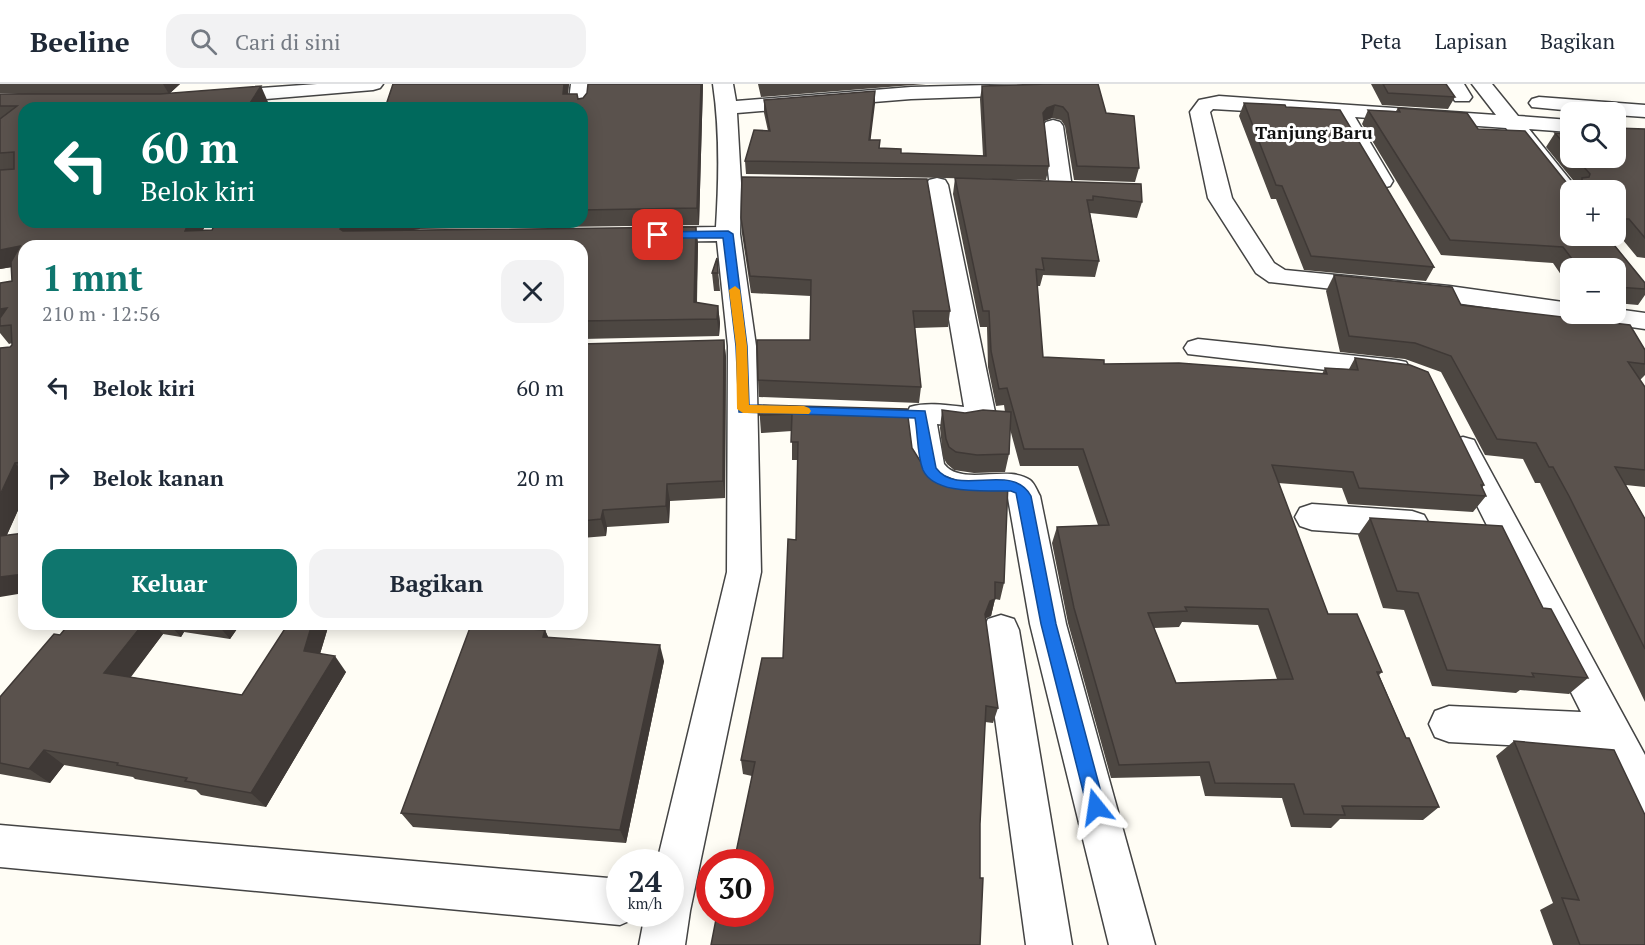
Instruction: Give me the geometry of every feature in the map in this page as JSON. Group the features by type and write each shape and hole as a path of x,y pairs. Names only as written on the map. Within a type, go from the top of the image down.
{"street":[{"path":"196,98 287,95 373,84"},
{"path":"579,102 582,84"},
{"path":"1209,84 1379,94"},
{"path":"682,849 744,572 755,409 730,347 728,234 742,183 725,96 1040,88"},
{"path":"1452,93 1560,123"},
{"path":"1560,309 1443,284 1278,277 1265,268 1220,198 1200,112 1206,104 1219,102 1340,110 1498,106 1645,111"},
{"path":"1498,106 1560,183"},
{"path":"1340,110 1395,202"},
{"path":"1053,126 1060,188"},
{"path":"938,185 980,412 975,418 909,413 929,469 935,477 949,484 1014,486 1021,490 1024,496 1048,624 1132,945"},
{"path":"634,236 728,234"},
{"path":"1626,319 1645,321"},
{"path":"1198,348 1405,370 1424,378"},
{"path":"1451,423 1504,529 1645,796"},
{"path":"1312,517 1504,529"},
{"path":"1001,630 1049,945"},
{"path":"1449,724 1611,732"},
{"path":"0,846 606,901"},
{"path":"662,945 665,927"}],"building":[{"path":"393,84 564,84 563,94 577,94 578,99 583,98 587,93 588,84 701,84 697,208 588,210 588,102 387,102"},
{"path":"1098,84 1106,113 1134,116 1139,168 1077,166 1068,113 1063,107 1055,105 1047,108 1043,113 1049,166 745,161 754,130 770,131 764,100 875,91 869,140 880,140 879,148 901,149 901,153 986,156 982,86"},
{"path":"1383,84 1446,84 1455,97 1388,93"},
{"path":"261,86 251,102 18,102 18,228 186,228 185,231 212,230 213,228 341,228 343,231 696,227 694,302 718,306 717,319 588,321 588,240 18,240 18,246 0,250 0,170 14,169 14,152 0,153 0,119 17,106 0,106 0,94 160,94"},
{"path":"1244,103 1340,110 1434,267 1311,256 1282,186 1276,185"},
{"path":"1398,108 1467,113 1478,129 1525,131 1564,180 1560,180 1560,246 1615,246 1625,258 1571,258 1563,247 1450,240 1368,110 1400,112"},
{"path":"1626,128 1645,129 1645,238 1629,219 1626,219 1626,180 1582,180 1582,178 1589,177 1590,174 1585,168 1626,168"},
{"path":"742,177 927,179 950,311 913,311 921,387 758,380 757,340 810,340 811,280 750,276 741,218"},
{"path":"955,178 1141,184 1142,202 1093,196 1093,200 1087,200 1099,261 1042,258 1044,270 1036,269 1043,357 1104,360 1104,364 1179,363 1327,374 1325,368 1358,370 1355,358 1410,365 1428,372 1484,485 1481,485 1486,496 1359,488 1353,472 1272,465 1328,614 1357,614 1382,672 1377,672 1439,807 1342,806 1345,815 1304,814 1294,784 1215,783 1209,762 1119,765 1074,608 1057,527 1109,525 1083,449 1024,449 1007,388 999,389 991,351 989,311 983,311","holes":["1185,607 1268,609 1293,679 1176,683 1148,613 1187,611"]},
{"path":"18,250 18,463 15,463 0,495 0,348 12,345 11,325 0,326 0,318 7,308 0,309 0,283 12,281 11,262"},
{"path":"717,258 718,273 712,273"},
{"path":"1626,260 1645,283 1645,289 1626,288"},
{"path":"1334,275 1452,287 1461,305 1560,317 1560,324 1630,325 1645,350 1645,364 1628,362 1645,387 1645,470 1615,467 1645,519 1645,649 1569,496 1536,443 1497,439 1451,356 1415,343 1349,336"},
{"path":"724,340 723,481 667,484 666,506 603,510 601,519 588,520 588,344"},
{"path":"759,405 907,409 912,448 922,464 933,472 958,481 1008,483 1004,583 995,582 995,599 990,601 985,614 998,708 986,706 980,824 980,878 983,878 980,945 711,945 714,927 774,927 774,849 737,849 755,762 741,760 762,658 783,658 788,539 796,540 798,442 791,442 792,414 759,415"},
{"path":"942,410 965,413 983,410 1011,412 1009,454 977,455 956,452 949,447 946,439"},
{"path":"1370,518 1502,526 1543,608 1551,609 1588,678 1532,673 1534,677 1447,670 1418,593 1397,591"},
{"path":"18,534 18,575 0,577 0,536"},
{"path":"64,630 138,630 104,673 242,695 284,630 310,630 304,651 335,656 251,793 185,781 187,778 117,765 118,763 44,750 29,769 0,763 0,697 54,634 60,635"},
{"path":"469,630 545,630 543,637 660,645 620,830 401,813"},
{"path":"1514,741 1614,750 1645,815 1645,945 1580,945 1562,898 1579,900"}],"slow traffic":[{"path":"735,290 742,346 743,409 804,411"}],"district":[{"name":"Tanjung Baru","path":"1314,132"}],"route":[{"path":"658,235 728,234 742,346 743,409 921,414 929,469 935,477 949,484 1014,486 1021,490 1048,624 1096,807"}]}
